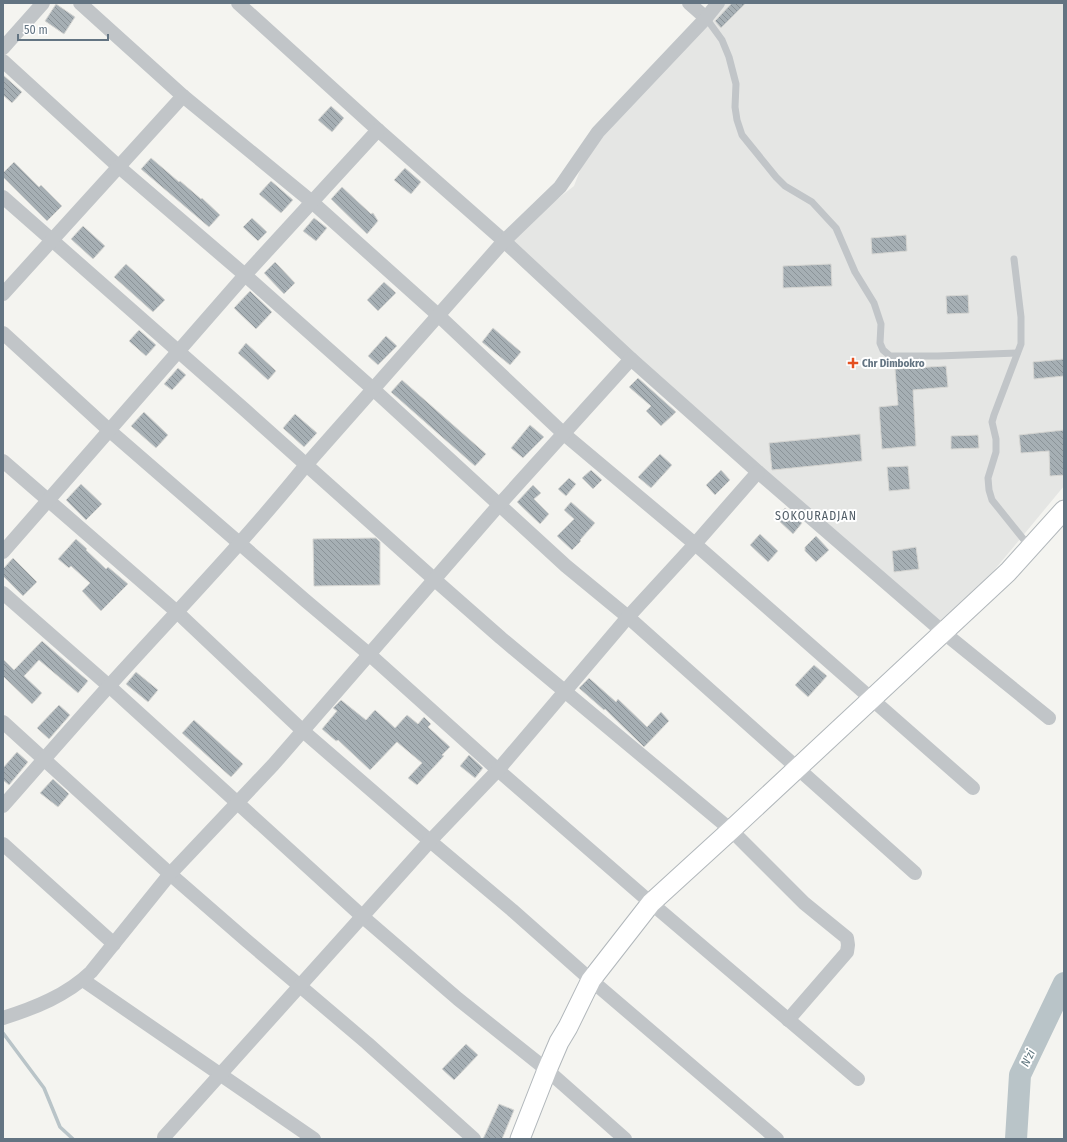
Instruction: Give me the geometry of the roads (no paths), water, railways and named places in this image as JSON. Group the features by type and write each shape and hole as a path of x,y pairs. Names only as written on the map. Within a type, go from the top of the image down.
{"main road":[{"path":"520,1139 559,1042 591,980 651,903 1008,572 1064,510"}],"street":[{"path":"3,48 43,3"},
{"path":"80,3 183,96 312,202 438,315 564,434 695,544 973,788"},
{"path":"238,3 378,130 504,241 631,359 758,472 943,632 1050,718"},
{"path":"689,3 706,18"},
{"path":"3,806 277,501 306,465 504,241 560,186 598,132 706,18 718,3"},
{"path":"3,61 119,167 245,275 373,389 566,566 628,617 799,767 915,872"},
{"path":"3,294 183,96"},
{"path":"3,552 110,432 245,275 378,130"},
{"path":"3,197 435,580 731,830 804,903 847,938 847,952 788,1020"},
{"path":"3,333 110,432 370,655 498,770 651,903 858,1079"},
{"path":"3,1018 49,1000 83,980 170,874 303,731 499,505 631,359"},
{"path":"3,461 178,612 303,731 777,1139"},
{"path":"164,1137 430,841 498,770 628,617 758,472"},
{"path":"3,593 110,686 363,917 458,999 547,1070 625,1139"},
{"path":"3,722 170,874 367,1043 474,1139"},
{"path":"3,844 114,944"},
{"path":"83,980 220,1076 314,1139"}],"lane":[{"path":"706,18 722,40 729,57 736,84 735,107 737,120 742,135 785,186 812,202 836,228 854,272 874,303 881,324 880,343 883,350 890,356 945,356 1017,353"},
{"path":"1014,259 1022,333 1021,344 992,422 996,439 996,452 988,478 992,500 1030,547"}],"waterway":[{"name":"N'zi","path":"1016,1139 1020,1075 1064,983"},
{"path":"3,1033 44,1088 60,1127 73,1139"}],"place":[{"name":"Chr Dimbokro","path":"853,363"}],"district":[{"name":"SOKOURADJAN","path":"816,516"}]}
